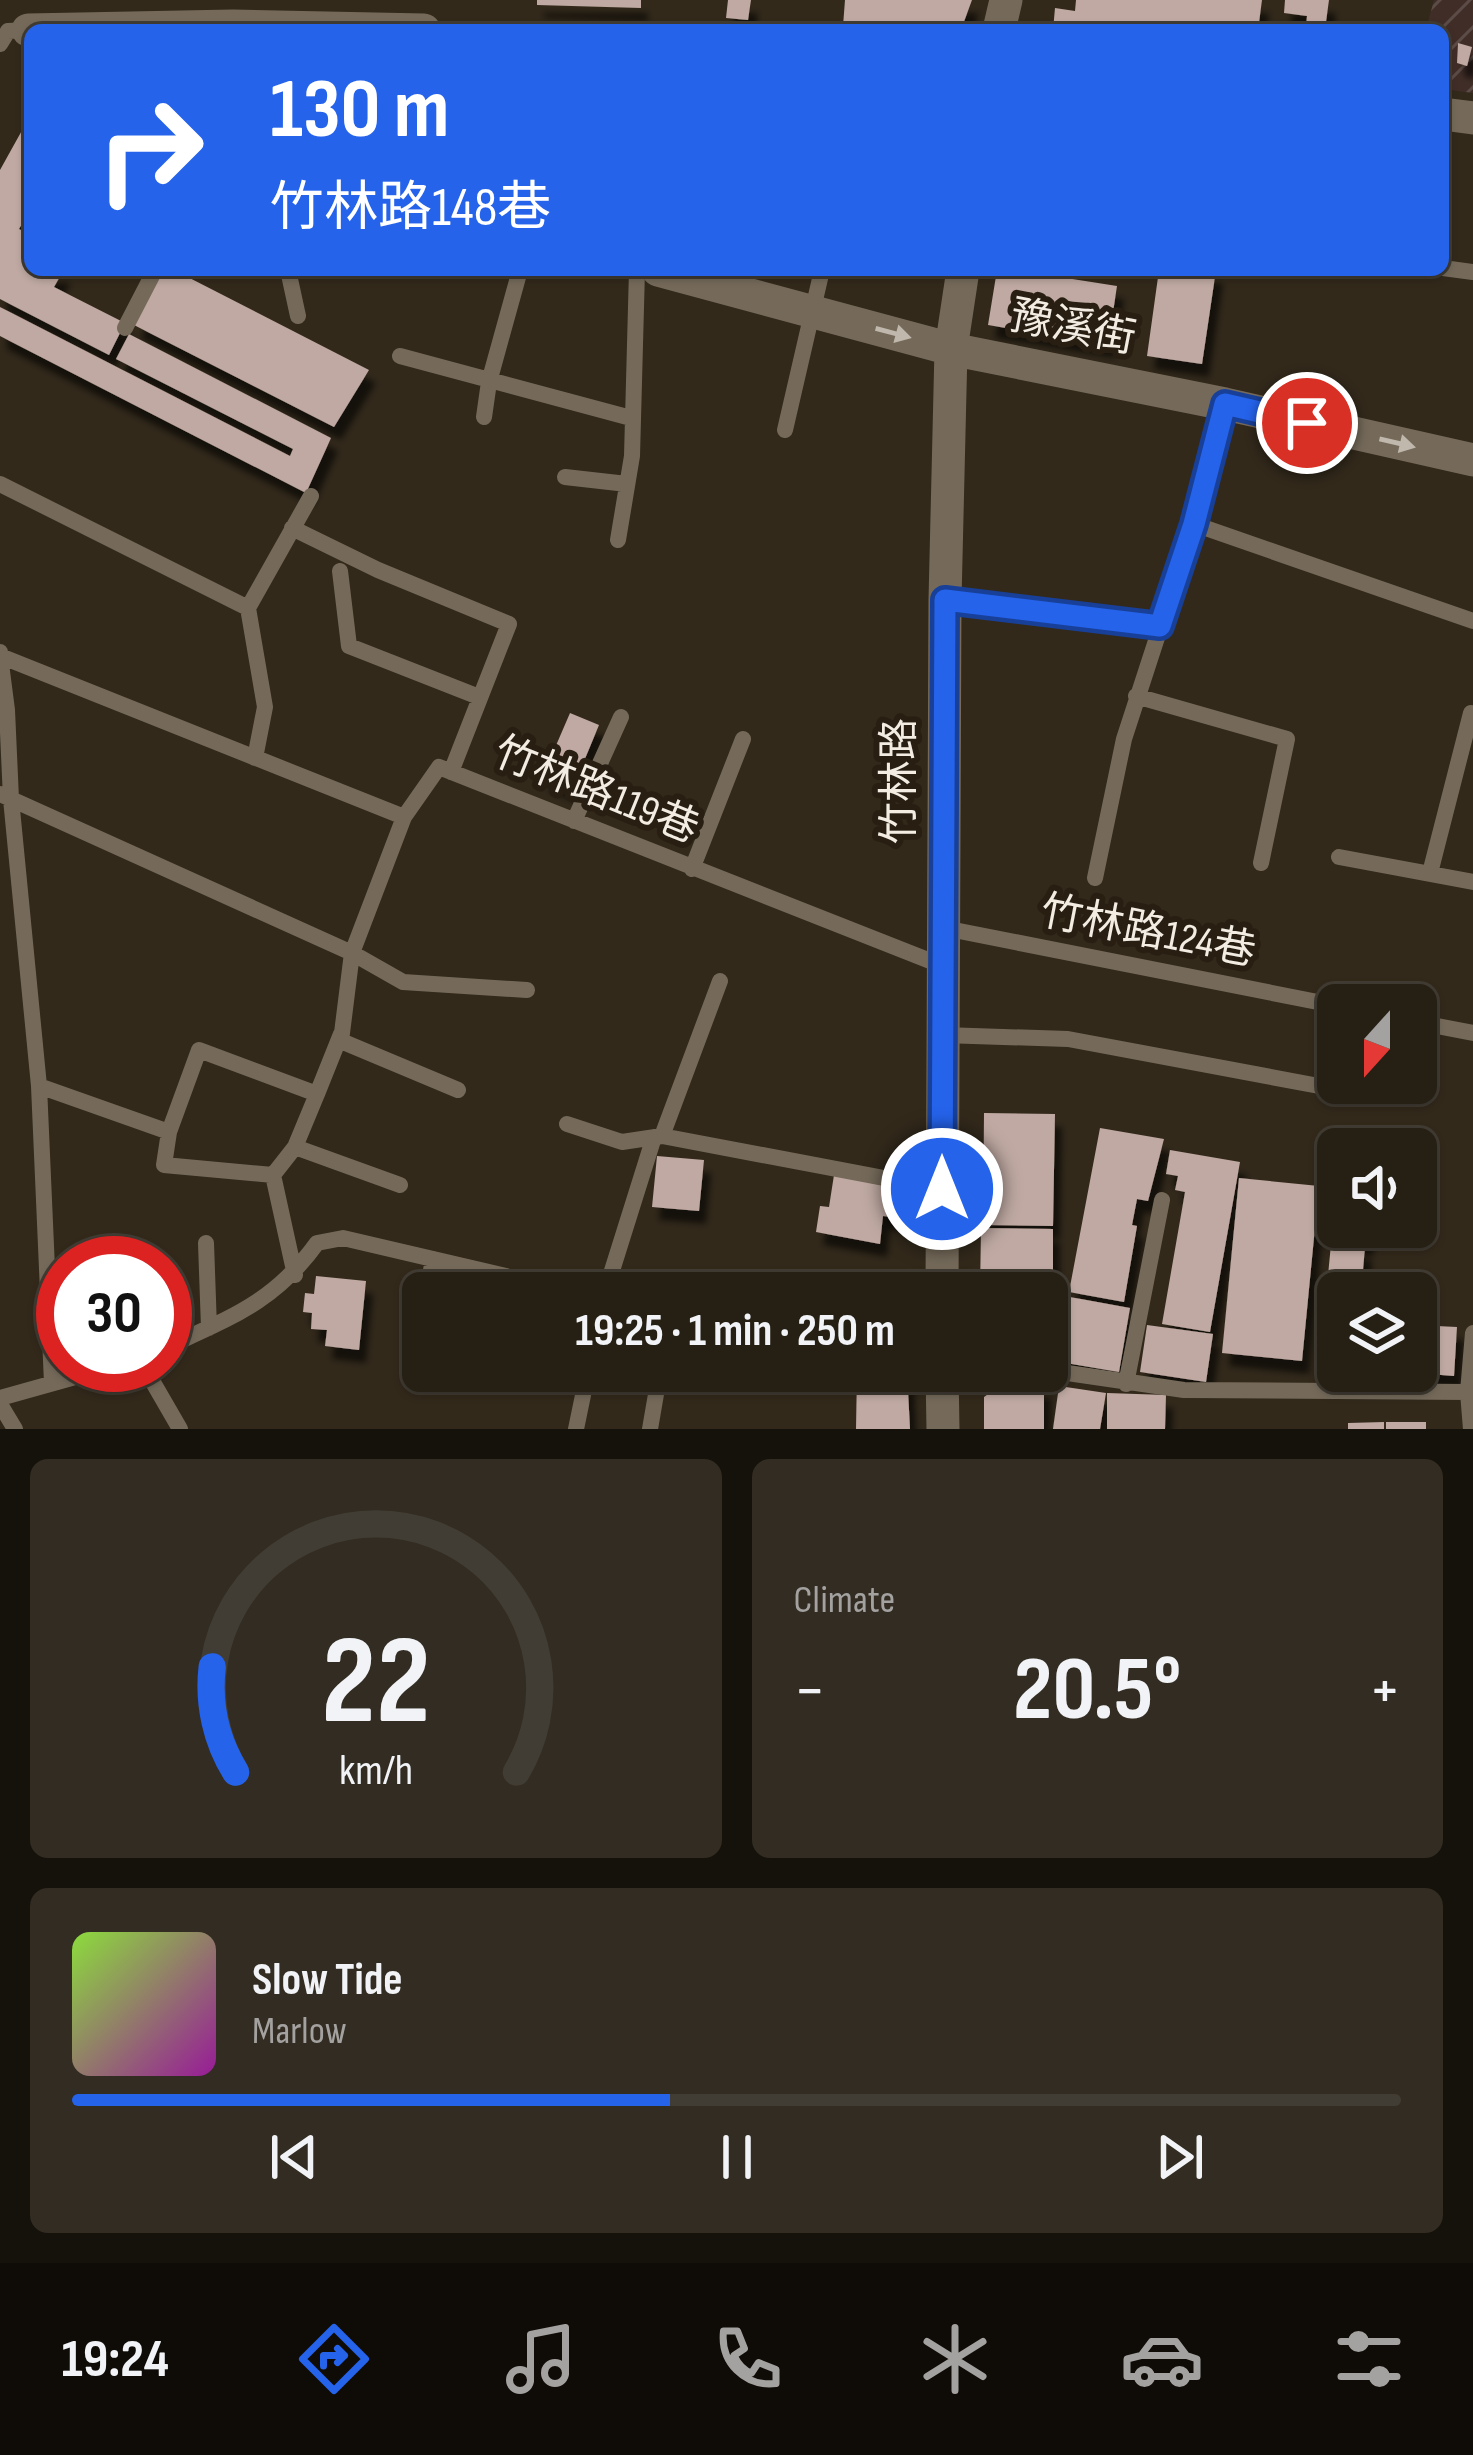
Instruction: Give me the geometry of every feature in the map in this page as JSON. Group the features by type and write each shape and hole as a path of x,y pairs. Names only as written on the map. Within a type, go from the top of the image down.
{"street":[{"path":"74,24 232,18 328,24"},
{"name":"豫溪街","path":"681,276 952,349 1473,460"},
{"name":"竹林路","path":"942,1272 945,600 952,349 961,276"},
{"path":"942,1392 943,1429"}],"lane":[{"path":"125,328 152,276"},
{"path":"289,276 298,316"},
{"path":"484,417 518,276"},
{"path":"618,540 632,456 637,276"},
{"path":"785,430 821,276"},
{"path":"400,356 632,418"},
{"path":"1095,878 1136,696 1194,524 1225,404"},
{"path":"565,477 627,484"},
{"path":"0,484 248,608"},
{"path":"256,758 265,707 248,608 311,496"},
{"path":"1194,524 1473,621"},
{"path":"292,528 508,624 451,772"},
{"path":"340,572 349,646 479,698"},
{"path":"945,600 1160,626"},
{"path":"46,1236 39,1087 5,797 0,654 404,817"},
{"path":"1136,696 1287,740 1261,863"},
{"path":"1430,873 1471,713"},
{"path":"574,821 621,717"},
{"path":"692,868 743,740"},
{"name":"竹林路119巷","path":"273,1175 296,1147 341,1034 352,952 404,817 439,766 944,966"},
{"path":"5,797 352,952 403,982 527,990"},
{"path":"1340,857 1473,882"},
{"name":"竹林路124巷","path":"944,928 1317,1002"},
{"path":"612,1272 658,1136 720,980"},
{"path":"1437,1026 1473,1033"},
{"path":"341,1034 340,1041 458,1090"},
{"path":"943,1035 1068,1039 1317,1086"},
{"path":"295,1274 273,1175 164,1165 169,1132 199,1049 316,1094"},
{"path":"39,1087 169,1132"},
{"path":"567,1124 622,1142 658,1136 942,1189"},
{"path":"296,1147 400,1185"},
{"path":"1126,1384 1162,1200"},
{"path":"192,1336 254,1306 295,1274 317,1243 343,1238 488,1272"},
{"path":"206,1243 209,1328"},
{"path":"431,1272 433,1259"},
{"path":"1471,1429 1468,1392 1473,1333"},
{"path":"1068,1374 1184,1390 1468,1392"},
{"path":"15,1429 0,1401 36,1389"},
{"path":"158,1392 180,1429"},
{"path":"576,1429 584,1392"},
{"path":"650,1429 656,1392"}],"shaded area":[{"path":"1434,0 1473,0 1473,93 1449,90 1449,24 1428,24"}],"building":[{"path":"537,0 641,0 641,8 537,5"},
{"path":"728,0 751,0 748,20 726,18"},
{"path":"845,0 972,0 963,24 843,24"},
{"path":"1076,0 1262,0 1259,24 1054,24 1055,8 1075,11"},
{"path":"1285,0 1329,0 1326,24 1306,24 1307,16 1284,13"},
{"path":"1458,43 1472,47 1467,66 1457,63"},
{"path":"24,127 24,220 19,229 24,232 24,276 60,276 54,287 125,323 109,355 0,299 0,170"},
{"path":"159,276 186,276 369,370 334,427 134,325"},
{"path":"996,276 1066,276 1117,286 1108,345 988,325"},
{"path":"1158,276 1215,276 1202,364 1147,356"},
{"path":"0,307 290,456 293,449 116,359 129,334 331,438 306,493 0,336"},
{"path":"570,713 599,725 572,790 542,778"},
{"path":"984,1113 1055,1114 1053,1226 983,1225"},
{"path":"1100,1128 1164,1139 1148,1201 1137,1199 1124,1302 1069,1292"},
{"path":"1170,1150 1240,1162 1210,1332 1162,1324 1185,1192 1175,1190 1178,1176 1166,1174"},
{"path":"657,1156 704,1160 699,1211 652,1207"},
{"path":"834,1175 881,1185 892,1193 899,1218 883,1216 880,1244 816,1232 820,1206 829,1207"},
{"path":"1239,1178 1317,1186 1302,1361 1222,1353"},
{"path":"981,1228 1053,1229 1053,1272 980,1272"},
{"path":"1331,1248 1365,1248 1363,1272 1328,1272"},
{"path":"316,1276 366,1281 359,1350 325,1346 327,1330 311,1329 312,1313 303,1312 305,1293 314,1294"},
{"path":"1068,1297 1130,1308 1119,1372 1068,1363"},
{"path":"1147,1325 1213,1334 1206,1382 1140,1372"},
{"path":"1437,1326 1457,1327 1454,1376 1437,1375"},
{"path":"1068,1387 1106,1393 1100,1429 1053,1429 1058,1392 1068,1392"},
{"path":"857,1392 908,1392 910,1429 856,1429"},
{"path":"991,1392 1044,1392 1044,1429 984,1429 984,1397"},
{"path":"1107,1393 1166,1395 1165,1429 1107,1429"},
{"path":"1384,1422 1384,1429 1348,1429 1348,1423"},
{"path":"1386,1422 1426,1422 1426,1429 1386,1429"}],"route":[{"path":"942,1189 945,600 1160,626 1194,524 1225,404 1307,423"}]}
